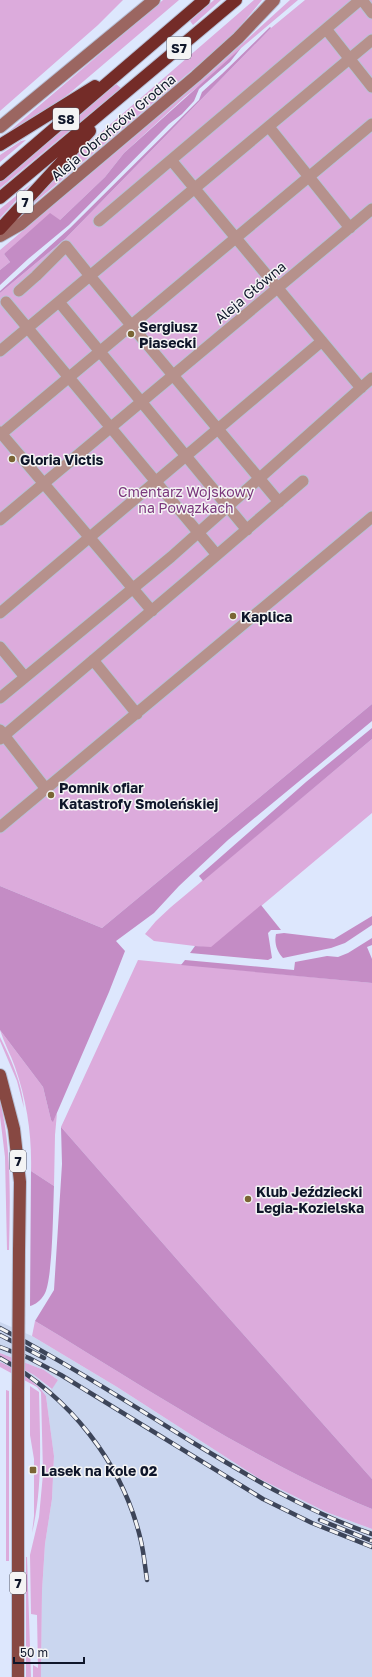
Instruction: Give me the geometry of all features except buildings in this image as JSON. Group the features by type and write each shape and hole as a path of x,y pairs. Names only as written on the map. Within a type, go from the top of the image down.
{"highway":[{"name":"S7","path":"132,63 204,0"},
{"name":"S7","path":"122,96 236,0"},
{"path":"0,145 132,63"},
{"name":"S8","path":"0,174 132,63"},
{"name":"Aleja Obrońców Grodna","path":"0,198 122,96"},
{"name":"7","path":"0,229 122,96"}],"main road":[{"path":"0,127 154,0"},
{"name":"Aleja Obrońców Grodna","path":"0,236 20,224 196,76 238,38 274,0"},
{"name":"7","path":"0,1075 14,1129 20,1182 18,1677"}],"street":[{"path":"99,221 361,0 372,13"},
{"path":"326,29 372,87"},
{"path":"0,351 372,40"},
{"path":"152,611 0,434 372,124"},
{"path":"269,127 350,228"},
{"path":"171,160 361,388"},
{"name":"Aleja Główna","path":"0,520 372,209"},
{"path":"19,290 36,276 66,246 279,502"},
{"path":"6,302 217,555"},
{"path":"59,302 247,530"},
{"path":"0,613 322,341"},
{"path":"0,698 198,533 372,379"},
{"path":"46,789 1,735 152,611 303,481"},
{"path":"0,828 372,517"},
{"path":"0,647 25,677"},
{"path":"93,660 137,714"}],"shaded area":[{"path":"270,27 271,28 65,239 0,293 0,291 70,228 199,100 202,92"},
{"path":"241,48 230,62 199,89 194,101 182,114 169,124 69,225 28,259 0,285 0,270 10,262 4,254 50,213 60,220 105,177 124,153"},
{"path":"372,704 372,721 228,840 179,886 154,913 116,941 125,951 53,1122 51,1120 43,1087 0,1030 0,886 102,928"},
{"path":"372,728 372,739 203,881 199,876 306,782"},
{"path":"261,905 281,930 271,930 268,933 272,958 268,960 190,953 195,946 211,947"},
{"path":"372,916 372,925 345,943 331,948 283,958 276,947 276,934 284,933 334,939"},
{"path":"372,938 372,945 367,947 372,959 372,983 181,965 185,960 294,970 295,962 327,956 338,957 348,953"},
{"path":"61,1127 372,1479 372,1509 328,1490 242,1445 159,1397 35,1321 54,1290 62,1164"},
{"path":"31,1171 54,1186 51,1260 47,1287 41,1299 30,1306"},
{"path":"0,1322 32,1336 117,1387 260,1479 326,1512 372,1529 372,1677 41,1677 42,1591 45,1544 52,1499 54,1456 46,1396 42,1390 30,1380 0,1362 0,1356 34,1375 51,1389 58,1380 44,1370 0,1353"}],"green space":[{"path":"0,0 123,0 98,25 0,111"},
{"path":"163,0 179,0 71,92 49,109 6,134"},
{"path":"214,0 221,0 193,25 190,21"},
{"path":"254,0 262,0 239,28 222,45 34,203 33,202 69,160"},
{"path":"290,0 298,0 240,49 213,75 185,97 124,153 105,177 60,220 4,254 10,262 0,270 0,250 211,72"},
{"name":"Cmentarz Wojskowy na Powązkach","path":"305,0 372,0 372,704 102,928 0,886 0,293 65,239 271,28"},
{"path":"116,84 121,88 0,188 0,182"},
{"path":"26,140 0,162 0,155 21,141"},
{"path":"32,183 0,218 0,209"},
{"path":"372,739 372,813 211,948 154,941 145,934 171,907"},
{"name":"Klub Jeździecki Legia-Kozielska","path":"138,960 372,983 372,1479 61,1127"},
{"path":"0,1030 43,1087 51,1120 53,1121 57,1113 54,1186 31,1171 30,1132 26,1106 15,1067"},
{"path":"0,1037 18,1080 24,1108 17,1081 0,1041"},
{"path":"0,1101 7,1138 10,1194 9,1250 7,1250 5,1157 0,1116"},
{"path":"35,1321 159,1397 242,1445 328,1490 372,1509 372,1529 326,1512 260,1479 117,1387 32,1336"},
{"path":"0,1353 44,1370 58,1380 52,1389 34,1375 0,1356"},
{"path":"0,1362 25,1376 37,1386 46,1396 54,1456 52,1499 45,1544 42,1591 41,1677 33,1677 33,1665 38,1668 37,1615 31,1614 30,1555 39,1517 43,1474 41,1392 37,1387 0,1367"},
{"path":"30,1386 39,1392 40,1446 38,1498 32,1533 34,1516 34,1459 30,1435"},
{"path":"6,1390 9,1391 9,1561 6,1561"},
{"path":"27,1557 31,1677 26,1677"}],"railway":[{"path":"0,1328 73,1369 258,1481 325,1515 372,1534"},
{"path":"0,1335 44,1358"},
{"path":"0,1347 29,1358 61,1375 263,1499 312,1523 372,1547"},
{"path":"0,1358 49,1392 90,1434 107,1459 133,1512 141,1541 147,1580"},
{"path":"320,1520 372,1541"}],"place":[{"name":"Sergiusz Piasecki","path":"131,334"},
{"name":"Gloria Victis","path":"12,459"},
{"name":"Kaplica","path":"233,616"},
{"name":"Pomnik ofiar Katastrofy Smoleńskiej","path":"51,795"},
{"name":"Klub Jeździecki Legia-Kozielska","path":"248,1199"},
{"name":"Lasek na Kole 02","path":"33,1470"}]}
